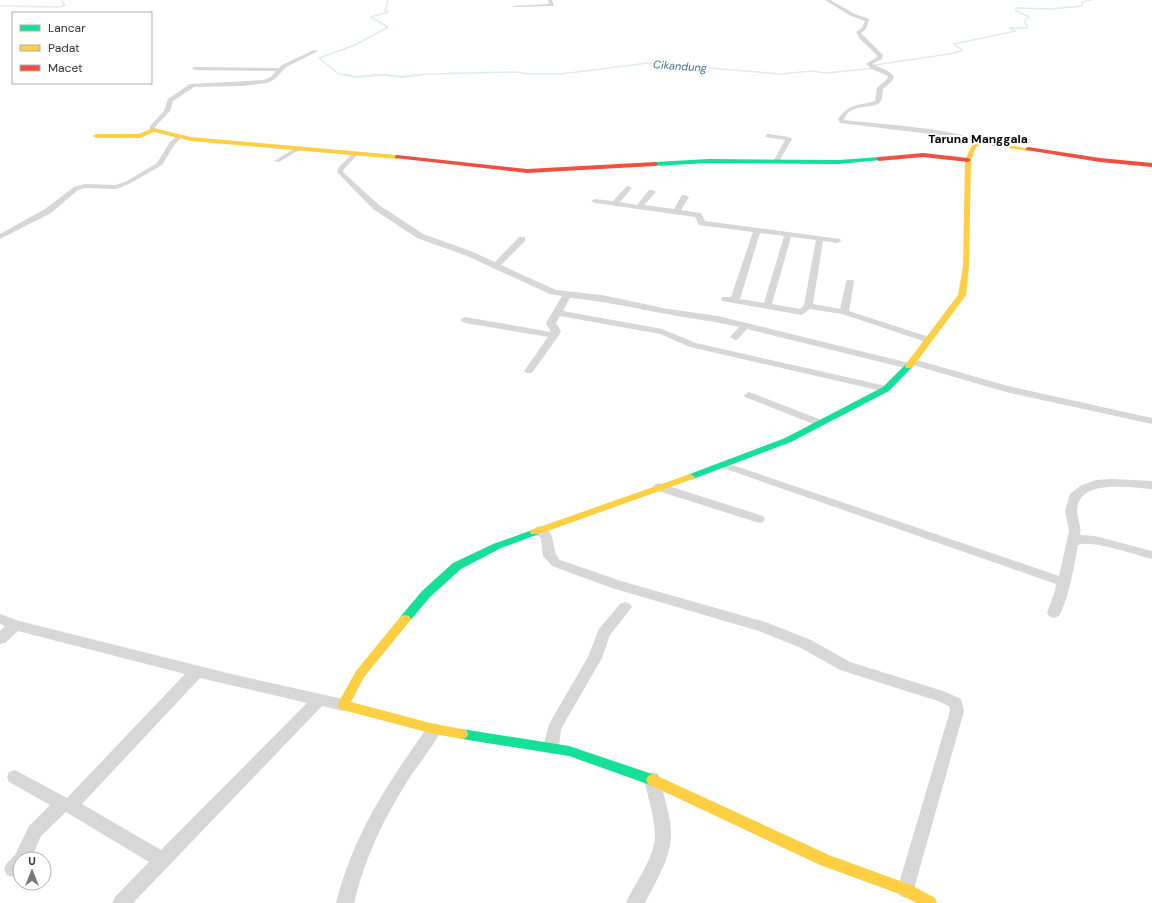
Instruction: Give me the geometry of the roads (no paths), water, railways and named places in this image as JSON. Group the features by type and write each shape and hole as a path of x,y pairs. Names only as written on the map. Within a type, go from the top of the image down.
{"street":[{"path":"514,6 552,5 550,0"},
{"path":"827,0 853,15 867,20 864,29 858,32 860,37 872,46 880,55 880,58 868,64 888,73 891,76 890,80 880,88 878,100 874,103 854,106 843,116 841,120 842,122 946,134 981,142 1152,166"},
{"path":"153,130 152,127 167,111 170,100 190,88 192,85 243,84 271,80 280,70 316,51"},
{"path":"195,68 280,70"},
{"path":"96,136 140,136 153,130 179,137 356,153 527,171 708,161 776,162 868,160 923,155 968,160"},
{"path":"768,136 789,139 776,162"},
{"path":"0,237 48,211 76,188 86,186 117,187 129,182 160,164 172,143 179,137"},
{"path":"343,705 360,674 381,647 426,594 457,566 497,546 659,486 724,465 788,440 886,389 911,364 962,295 966,266 968,160 974,146 981,142"},
{"path":"277,161 299,148"},
{"path":"356,153 341,168 340,172 376,207 420,236 470,254 553,292 567,295 602,298 668,312 718,319 911,364 1006,389 1152,421"},
{"path":"616,204 628,188"},
{"path":"639,207 652,192"},
{"path":"676,212 685,198"},
{"path":"595,201 698,215 702,223 837,241"},
{"path":"735,300 758,230"},
{"path":"767,306 788,234"},
{"path":"725,299 802,312 808,306 820,238"},
{"path":"496,266 522,239"},
{"path":"844,312 850,282"},
{"path":"529,371 554,335 556,329 551,323 567,295"},
{"path":"808,306 844,312 929,340"},
{"path":"558,313 662,332 693,345 886,389"},
{"path":"465,320 554,335"},
{"path":"735,337 745,326"},
{"path":"749,394 820,423"},
{"path":"724,465 1063,582"},
{"path":"1054,613 1062,591 1075,531 1071,511 1074,497 1084,489 1096,484 1111,483 1152,485"},
{"path":"659,486 759,519"},
{"path":"540,530 547,538 549,556 556,563 617,585 763,627 806,644 846,666 943,697 956,703 957,711 906,890"},
{"path":"1072,543 1080,539 1095,540 1152,555"},
{"path":"550,748 554,728 595,658 604,634 625,607"},
{"path":"0,619 16,625 197,671 343,705 434,729 568,751 652,779 825,860 906,890 930,903"},
{"path":"0,639 16,625"},
{"path":"25,851 35,832 66,805 197,671"},
{"path":"121,903 319,700"},
{"path":"345,903 348,886 365,840 388,798 434,729"},
{"path":"14,777 163,861"},
{"path":"635,903 646,884 663,839 660,814 652,779"}],"waterway":[{"name":"Cikandung","path":"0,6 59,7 65,5 61,0"},
{"name":"Cikandung","path":"348,75 339,74 319,58 355,45 388,27 371,17 388,12 385,10 388,0"},
{"name":"Cikandung","path":"414,76 515,72 530,74 561,74 648,63 781,74 811,71 827,73 875,68 875,65 955,53 962,50 954,44 1016,31 1009,28 1027,28 1027,25 1024,22 1029,17 1016,11 1016,8 1051,9 1082,6 1082,2 1091,0"},
{"name":"Cikandung","path":"348,75 352,76"},
{"name":"Cikandung","path":"348,75 356,77 371,76"},
{"name":"Cikandung","path":"371,76 378,75"},
{"name":"Cikandung","path":"385,75 390,76"},
{"name":"Cikandung","path":"365,76 371,76"},
{"name":"Cikandung","path":"371,76 390,76"},
{"name":"Cikandung","path":"390,76 396,76"},
{"name":"Cikandung","path":"390,76 403,77 414,76"},
{"name":"Cikandung","path":"409,76 414,76"}],"district":[{"name":"Taruna Manggala","path":"978,139"}]}
